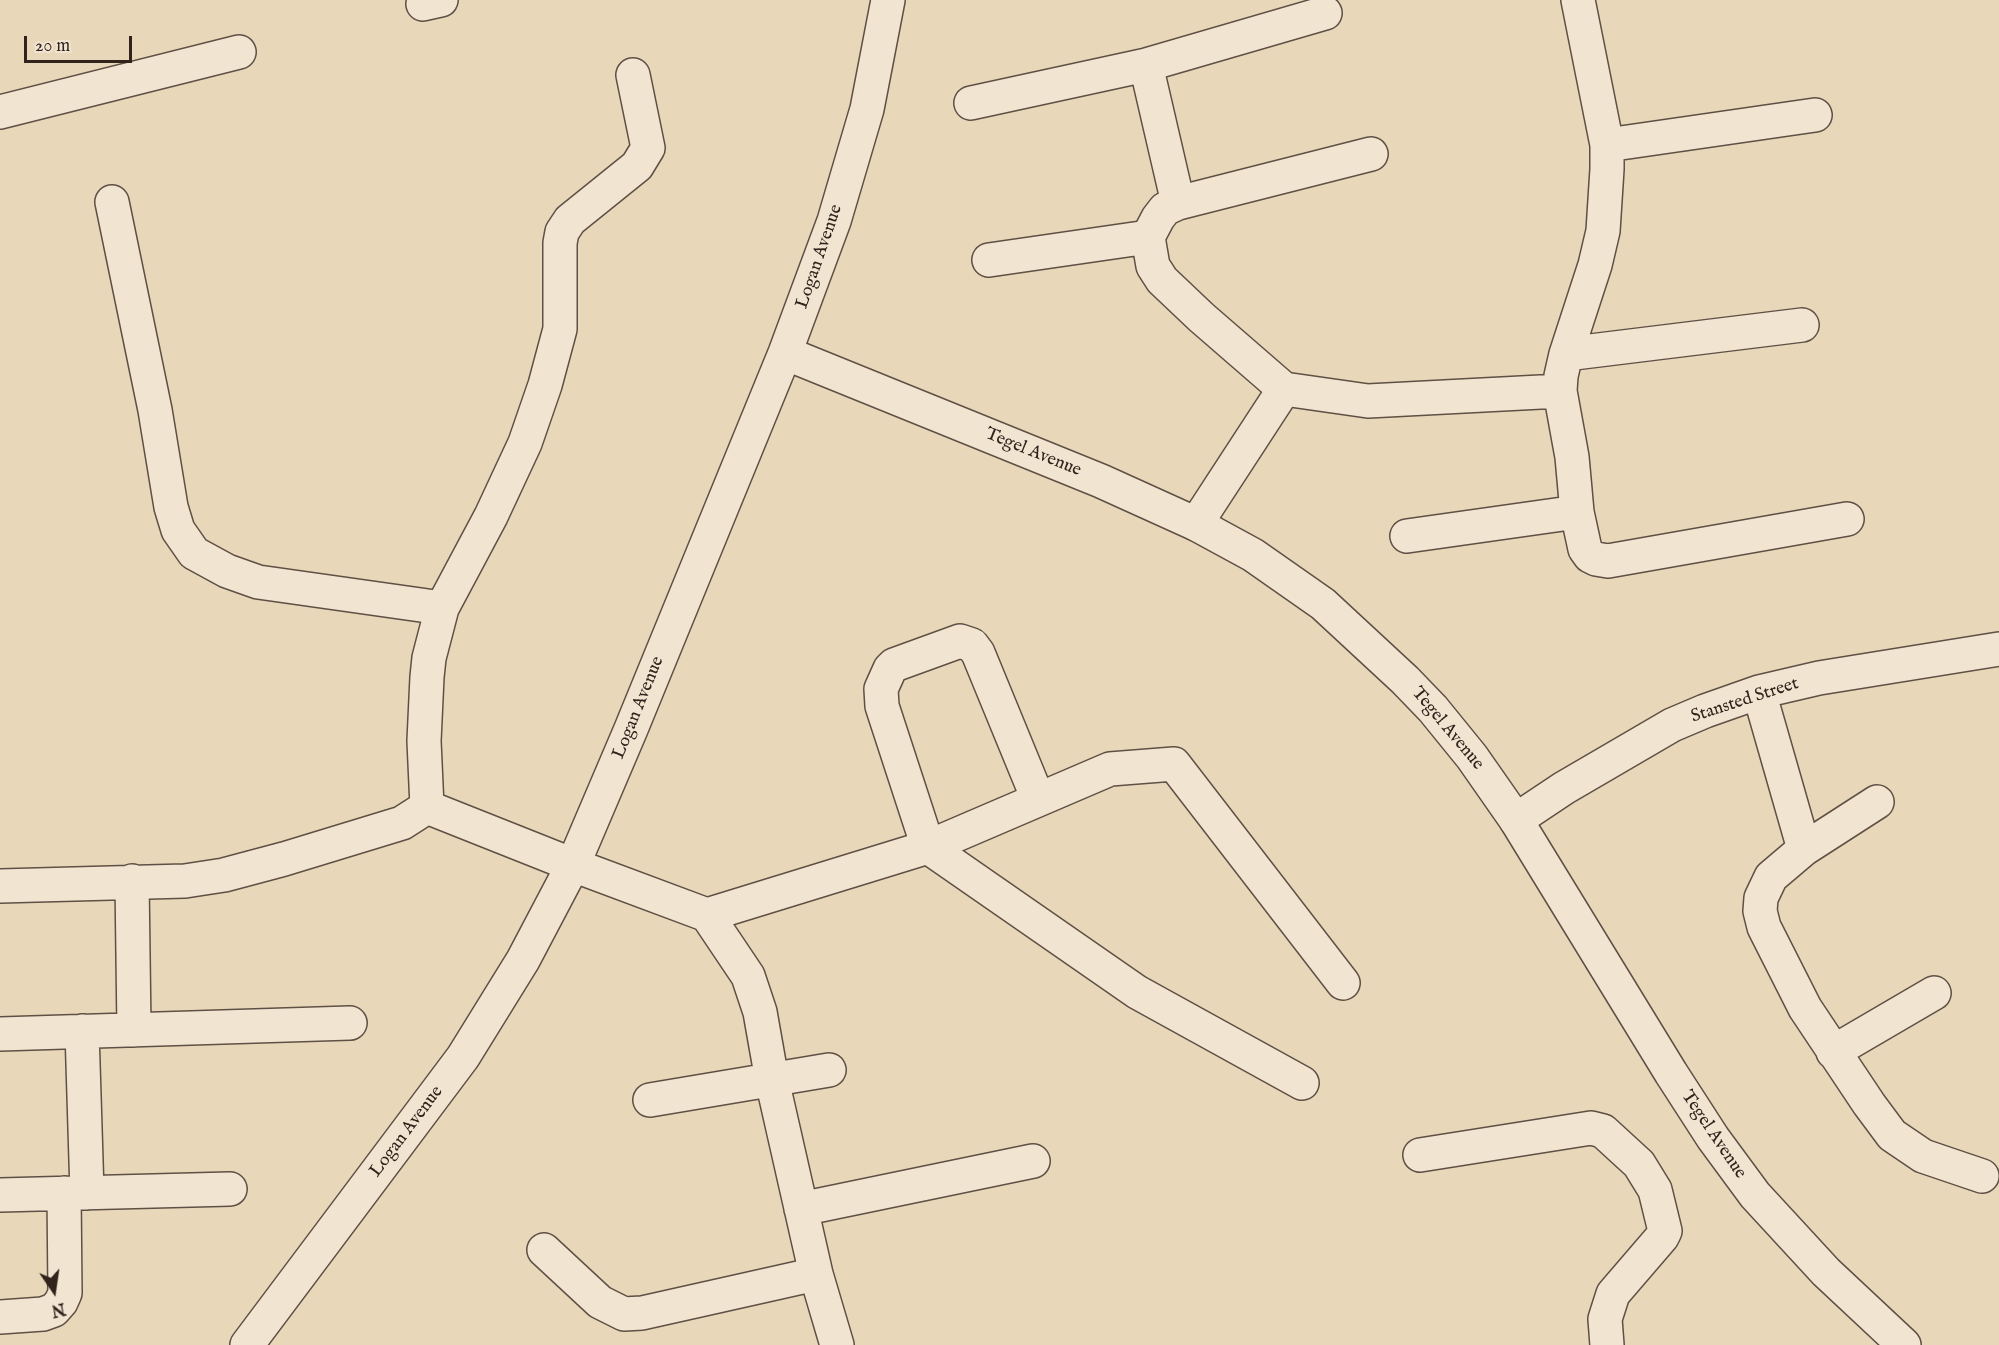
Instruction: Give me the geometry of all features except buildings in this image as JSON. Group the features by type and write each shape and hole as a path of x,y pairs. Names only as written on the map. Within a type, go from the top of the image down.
{"street":[{"name":"Logan Avenue","path":"247,1345 463,1057 523,960 573,865 632,729 785,353 834,221 867,109 888,0"},
{"path":"1578,0 1607,146 1603,231 1595,265 1566,354 1560,391 1572,457 1577,512 1585,549 1590,556 1608,561 1847,519"},
{"path":"971,103 1146,65 1325,13"},
{"path":"0,112 239,52"},
{"path":"1146,65 1178,202"},
{"path":"427,807 424,741 427,677 429,658 442,608 491,516 520,454 545,385 560,329 562,232 570,220 637,165 648,148 633,75"},
{"path":"1607,146 1815,115"},
{"path":"1371,154 1178,202 1165,209 1148,237 1153,266 1162,280 1284,389 1368,401 1560,391"},
{"path":"112,202 171,507 178,530 194,554 227,571 258,582 442,608"},
{"path":"989,260 1148,237"},
{"path":"1566,354 1802,325"},
{"name":"Tegel Avenue","path":"785,353 1101,481 1196,524 1253,555 1323,604 1405,680 1472,757 1516,820 1671,1073 1713,1138 1755,1196 1826,1272 1904,1345"},
{"path":"1196,524 1284,389"},
{"path":"1407,536 1577,512"},
{"path":"1038,800 978,653 972,645 960,641 894,665 886,675 881,689 882,706 928,847 1137,992 1302,1083"},
{"name":"Stansted Street","path":"1516,820 1563,788 1672,725 1704,711 1759,692 1819,678 1999,649"},
{"path":"1759,692 1804,849"},
{"path":"707,915 928,847 1110,769 1174,764 1343,983"},
{"path":"1876,802 1804,849 1771,877 1761,898 1760,911 1764,927 1806,1008 1833,1052 1892,1135 1923,1156 1982,1176"},
{"path":"427,807 707,915 748,976 760,1012 772,1080 816,1274 837,1345"},
{"path":"0,886 185,881 224,876 402,823 427,807"},
{"path":"132,881 134,1030"},
{"path":"1833,1052 1934,993"},
{"path":"0,1034 350,1023"},
{"path":"0,1317 43,1314 54,1310 65,1293 76,1193 82,1031"},
{"path":"650,1100 829,1070"},
{"path":"1420,1155 1591,1128 1603,1131 1639,1164 1655,1190 1665,1231 1613,1294 1605,1319 1607,1345"},
{"path":"801,1209 1033,1161"},
{"path":"0,1195 230,1189"},
{"path":"544,1250 600,1302 624,1314 642,1313 816,1274"}]}
